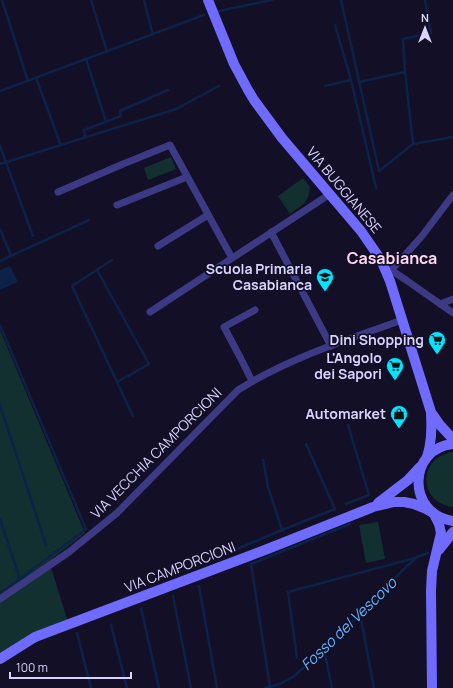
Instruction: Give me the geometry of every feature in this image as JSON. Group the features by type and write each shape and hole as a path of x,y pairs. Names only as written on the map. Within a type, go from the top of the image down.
{"main road":[{"name":"VIA BUGGIANESE","path":"208,0 234,64 250,93 282,138 349,215 373,247 389,272 402,320 431,412"},
{"path":"431,412 440,425 453,439"},
{"path":"431,412 431,445 418,478 419,489 423,501 434,514 439,524 441,533 432,571 432,688"},
{"path":"373,507 402,486 414,475 433,452 444,446 453,444"},
{"path":"373,507 394,502 404,502 414,504 453,521"},
{"name":"VIA CAMPORCIONI","path":"0,659 35,637 270,548 373,507"},
{"path":"437,553 453,532"}],"street":[{"path":"58,192 123,164 170,146 232,258"},
{"path":"117,205 187,177"},
{"path":"150,312 330,194"},
{"path":"453,196 422,236 389,272 406,280 453,313"},
{"path":"158,246 208,215"},
{"path":"271,232 331,346"},
{"path":"440,304 453,299"},
{"path":"252,381 224,327 255,310"},
{"name":"VIA VECCHIA CAMPORCIONI","path":"0,600 69,552 117,513 238,390 252,381 298,359 402,320"}],"green space":[{"path":"171,157 176,169 148,180 144,168"},
{"path":"303,178 310,187 308,197 301,206 290,214 278,196"},
{"path":"0,330 85,533 49,561 66,616 73,627 0,657"},
{"path":"453,452 453,507 441,504 433,497 428,489 426,480 428,471 433,462 441,456"},
{"path":"378,522 385,559 366,563 359,525"}],"water":[{"path":"10,266 18,282 0,290 0,270"}],"waterway":[{"path":"2,0 28,81"},
{"path":"91,0 107,52"},
{"path":"144,0 153,35"},
{"path":"219,11 272,0"},
{"path":"341,0 379,171 413,144 453,137"},
{"path":"413,144 403,39 431,33 425,0"},
{"path":"0,91 204,15"},
{"path":"335,25 351,80 376,188"},
{"path":"86,59 106,122"},
{"path":"359,82 405,72"},
{"path":"36,78 60,143"},
{"path":"325,86 351,80"},
{"path":"0,164 176,109 219,86"},
{"path":"85,138 84,130 121,116 120,111 168,90"},
{"path":"0,146 33,236"},
{"path":"0,261 89,220"},
{"path":"0,229 11,256"},
{"path":"112,260 72,286 133,416"},
{"path":"97,270 149,364 117,382"},
{"path":"0,325 86,529 0,593"},
{"path":"0,405 46,545"},
{"path":"346,504 369,495 348,425"},
{"path":"306,444 335,509"},
{"path":"263,460 268,487 282,530"},
{"path":"237,549 335,509"},
{"path":"0,519 20,579"},
{"path":"270,687 251,564 350,524"},
{"name":"Fosso del Vescovo","path":"265,688 280,684 293,677 341,634 417,557 428,553"},
{"path":"297,658 288,592 415,558"},
{"path":"199,586 217,688"},
{"path":"173,596 191,688"},
{"path":"141,608 159,688"},
{"path":"360,614 374,688"},
{"path":"111,625 127,688"},
{"path":"77,633 91,688"},
{"path":"324,649 332,688"}],"place":[{"name":"Scuola Primaria Casabianca","path":"325,292"},
{"name":"Dini Shopping","path":"437,355"},
{"name":"L'Angolo dei Sapori","path":"395,381"},
{"name":"Automarket","path":"399,429"}],"district":[{"name":"Casabianca","path":"392,258"}]}
